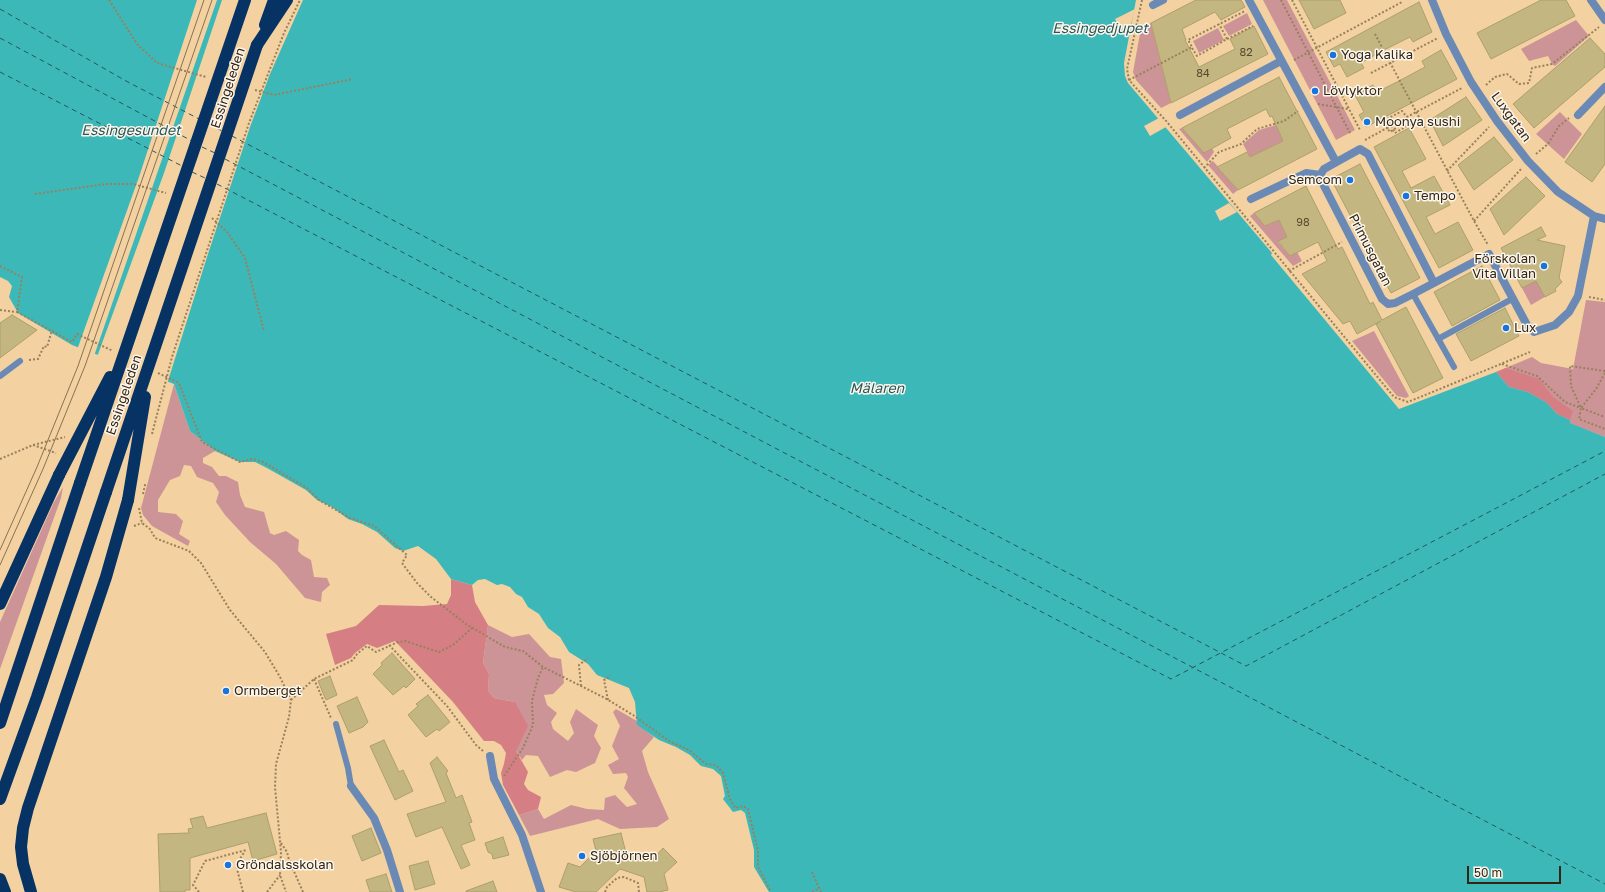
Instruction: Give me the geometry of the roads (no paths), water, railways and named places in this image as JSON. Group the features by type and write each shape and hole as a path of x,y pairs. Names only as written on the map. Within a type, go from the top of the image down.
{"highway":[{"name":"Essingeleden","path":"0,723 80,483 245,0"},
{"name":"Essingeleden","path":"0,798 37,697 106,492 151,366 257,45 274,0"},
{"path":"257,45 287,0"},
{"path":"0,604 59,475 129,341"},
{"path":"31,892 23,864 21,846 26,815 106,577 128,500 151,366"},
{"path":"0,879 5,892"}],"street":[{"path":"1153,5 1163,0"},
{"path":"1249,0 1336,162"},
{"name":"Luxgatan","path":"1432,0 1446,34 1472,82 1497,120 1528,161 1558,192 1594,216 1605,219"},
{"path":"1591,0 1605,20"},
{"path":"1180,115 1281,61"},
{"path":"1574,116 1605,87"},
{"path":"1251,199 1306,173 1320,175 1324,169 1360,149 1368,154 1434,283"},
{"name":"Primusgatan","path":"1320,175 1322,182 1382,299 1388,304 1395,303 1414,294 1489,254 1527,325 1534,332 1555,325 1569,312 1578,296 1594,216"},
{"path":"490,756 494,779 522,835 541,892"},
{"path":"351,786 374,818 387,850 400,892"}],"lane":[{"path":"1414,294 1454,367"},
{"path":"1438,339 1512,299"},
{"path":"0,376 20,361"},
{"path":"336,724 348,768 351,786"}],"water":[{"name":"Mälaren","path":"0,0 1136,0 1124,63 1125,76 1128,83 1272,253 1271,255 1399,409 1496,372 1509,387 1528,392 1547,403 1557,414 1570,420 1570,423 1605,437 1605,892 769,892 754,867 754,850 745,813 741,810 733,812 723,799 725,796 721,776 713,769 701,766 690,755 659,740 637,725 635,702 629,688 597,675 588,664 569,652 560,637 548,628 539,614 528,607 522,597 516,594 510,587 502,584 497,585 485,579 478,580 472,585 451,579 436,559 418,546 403,551 395,548 377,532 348,519 332,507 317,500 306,490 267,468 255,462 240,462 215,451 190,431 174,384 72,345 18,313 9,297 12,286 8,281 0,277"}],"tram line":[{"path":"0,550 37,467 78,366 204,0"},
{"path":"0,565 43,469 85,366 212,0"}],"place":[{"name":"Yoga Kalika","path":"1333,55"},
{"name":"Lövlyktor","path":"1315,91"},
{"name":"Moonya sushi","path":"1367,122"},
{"name":"Semcom","path":"1350,180"},
{"name":"Tempo","path":"1406,196"},
{"name":"Förskolan Vita Villan","path":"1544,266"},
{"name":"Lux","path":"1506,328"},
{"name":"Ormberget","path":"226,691"},
{"name":"Sjöbjörnen","path":"582,856"},
{"name":"Gröndalsskolan","path":"228,865"}],"water label":[{"name":"Essingedjupet","path":"1100,29"},
{"name":"Essingesundet","path":"131,131"}]}
